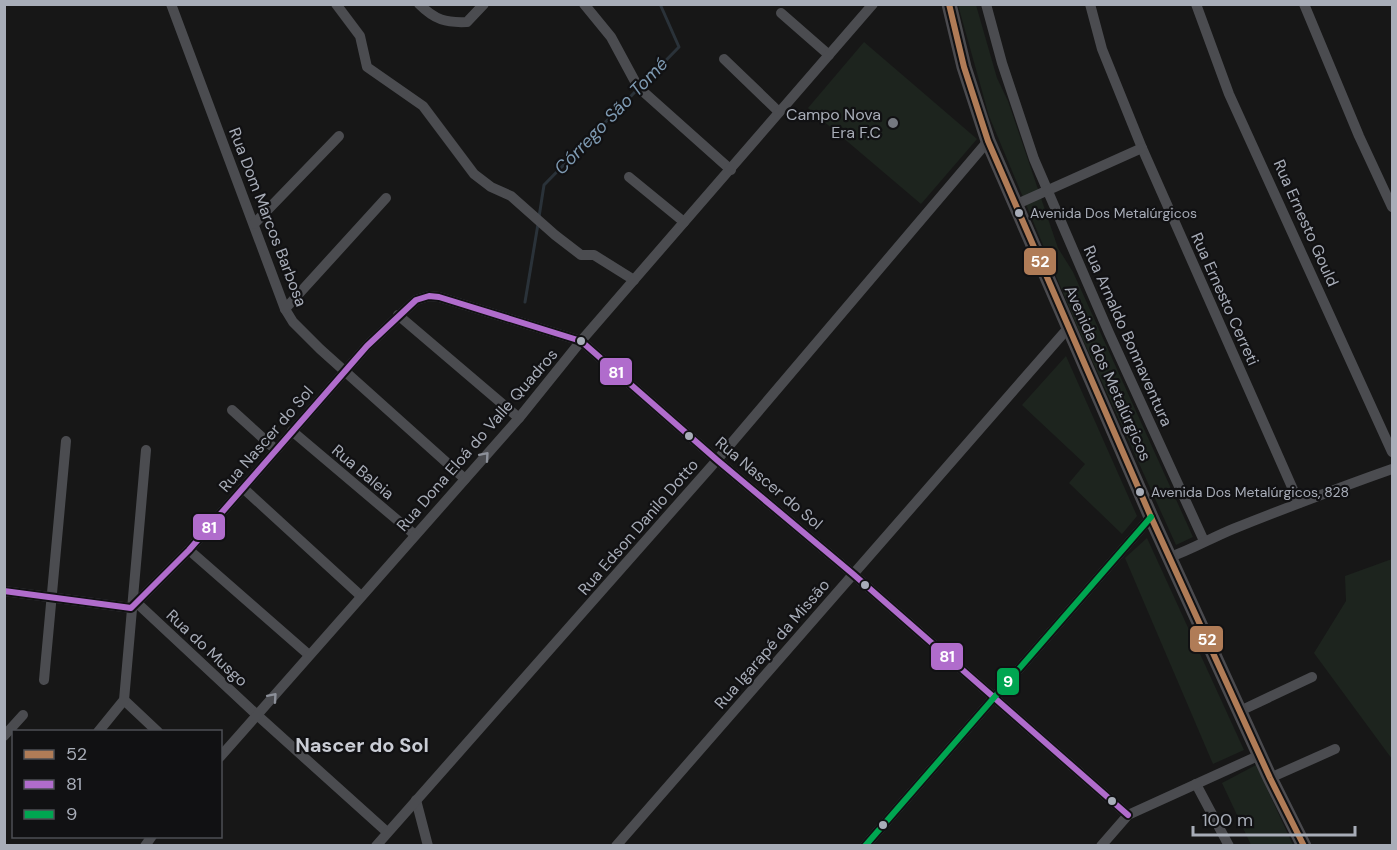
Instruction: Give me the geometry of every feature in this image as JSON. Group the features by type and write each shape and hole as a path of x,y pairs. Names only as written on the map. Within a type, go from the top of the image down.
{"main road":[{"name":"Avenida dos Metalúrgicos","path":"950,4 964,67 988,141 1151,517 1270,778 1304,846"}],"street":[{"name":"Rua Dom Marcos Barbosa","path":"171,4 285,309 299,329 465,479"},
{"path":"419,4 433,16 447,23 467,22 484,4"},
{"path":"584,4 611,37 638,87 731,170"},
{"name":"Rua Dona Eloá do Valle Quadros","path":"222,755 519,418 581,341 873,4"},
{"name":"Rua Arnaldo Bonnaventura","path":"986,4 1005,74 1034,159 1109,333 1204,541"},
{"name":"Rua Ernesto Cerreti","path":"1090,4 1102,49 1142,148 1299,503"},
{"name":"Rua Ernesto Gould","path":"1196,4 1229,94 1392,452"},
{"path":"1304,4 1359,136 1392,207"},
{"path":"340,6 360,36 367,67 423,106 474,174 491,187 511,196 581,255 594,255 634,280"},
{"path":"781,13 829,55"},
{"path":"724,59 779,112"},
{"path":"254,224 339,136"},
{"name":"Rua Edson Danilo Dotto","path":"376,846 717,460 988,141"},
{"path":"1015,205 1142,148"},
{"path":"629,177 684,222"},
{"path":"285,309 386,198"},
{"name":"Rua Nascer do Sol","path":"134,606 189,550 344,371 399,315 416,300 429,296 439,297 581,341 717,460 853,574 1128,815"},
{"path":"399,315 519,418"},
{"name":"Rua Igarapé da Missão","path":"616,846 1069,327"},
{"path":"232,410 275,449"},
{"name":"Rua Baleia","path":"292,431 415,535"},
{"path":"44,680 66,441"},
{"path":"100,730 124,700 146,450"},
{"path":"1170,556 1299,503 1392,470"},
{"path":"243,488 361,596"},
{"path":"865,846 1151,517"},
{"path":"189,550 309,655"},
{"path":"4,591 134,606"},
{"name":"Rua do Musgo","path":"134,606 387,832"},
{"path":"1240,711 1312,677"},
{"path":"124,700 156,730"},
{"path":"4,736 23,715"},
{"path":"1270,778 1335,749"},
{"path":"1101,846 1128,815 1260,755"},
{"path":"1196,784 1229,846"},
{"path":"416,800 428,846"}],"shaded area":[{"path":"958,5 976,5 997,78 1008,101 1058,248 1073,272 1193,537 1176,545 1082,338 989,116"},
{"name":"Campo Nova Era F.C","path":"864,42 977,139 921,204 808,108"},
{"path":"1066,356 1137,516 1122,534 1069,483 1085,464 1022,405"},
{"path":"1147,538 1244,750 1213,764 1125,558"},
{"path":"1392,559 1392,759 1314,653 1346,601 1345,576"},
{"path":"1256,765 1293,845 1251,845 1222,783"}],"waterway":[{"name":"Córrego São Tomé","path":"539,217 544,185 679,47 660,4"},
{"name":"Córrego São Tomé","path":"525,302 538,224"}],"transit line":[{"name":"52","path":"949,4 964,67 988,141 1151,517 1270,778 1304,846"},
{"name":"81","path":"4,591 131,608 189,550 367,346 416,300 429,296 439,297 581,341 717,460 853,574 1128,815"},
{"name":"9","path":"865,846 1151,517"}],"place":[{"name":"Campo Nova Era F.C","path":"893,123"},
{"name":"Avenida Dos Metalúrgicos","path":"1019,213"},
{"name":"Avenida Dos Metalúrgicos, 828","path":"1140,492"}],"district":[{"name":"Nascer do Sol","path":"362,745"}]}
